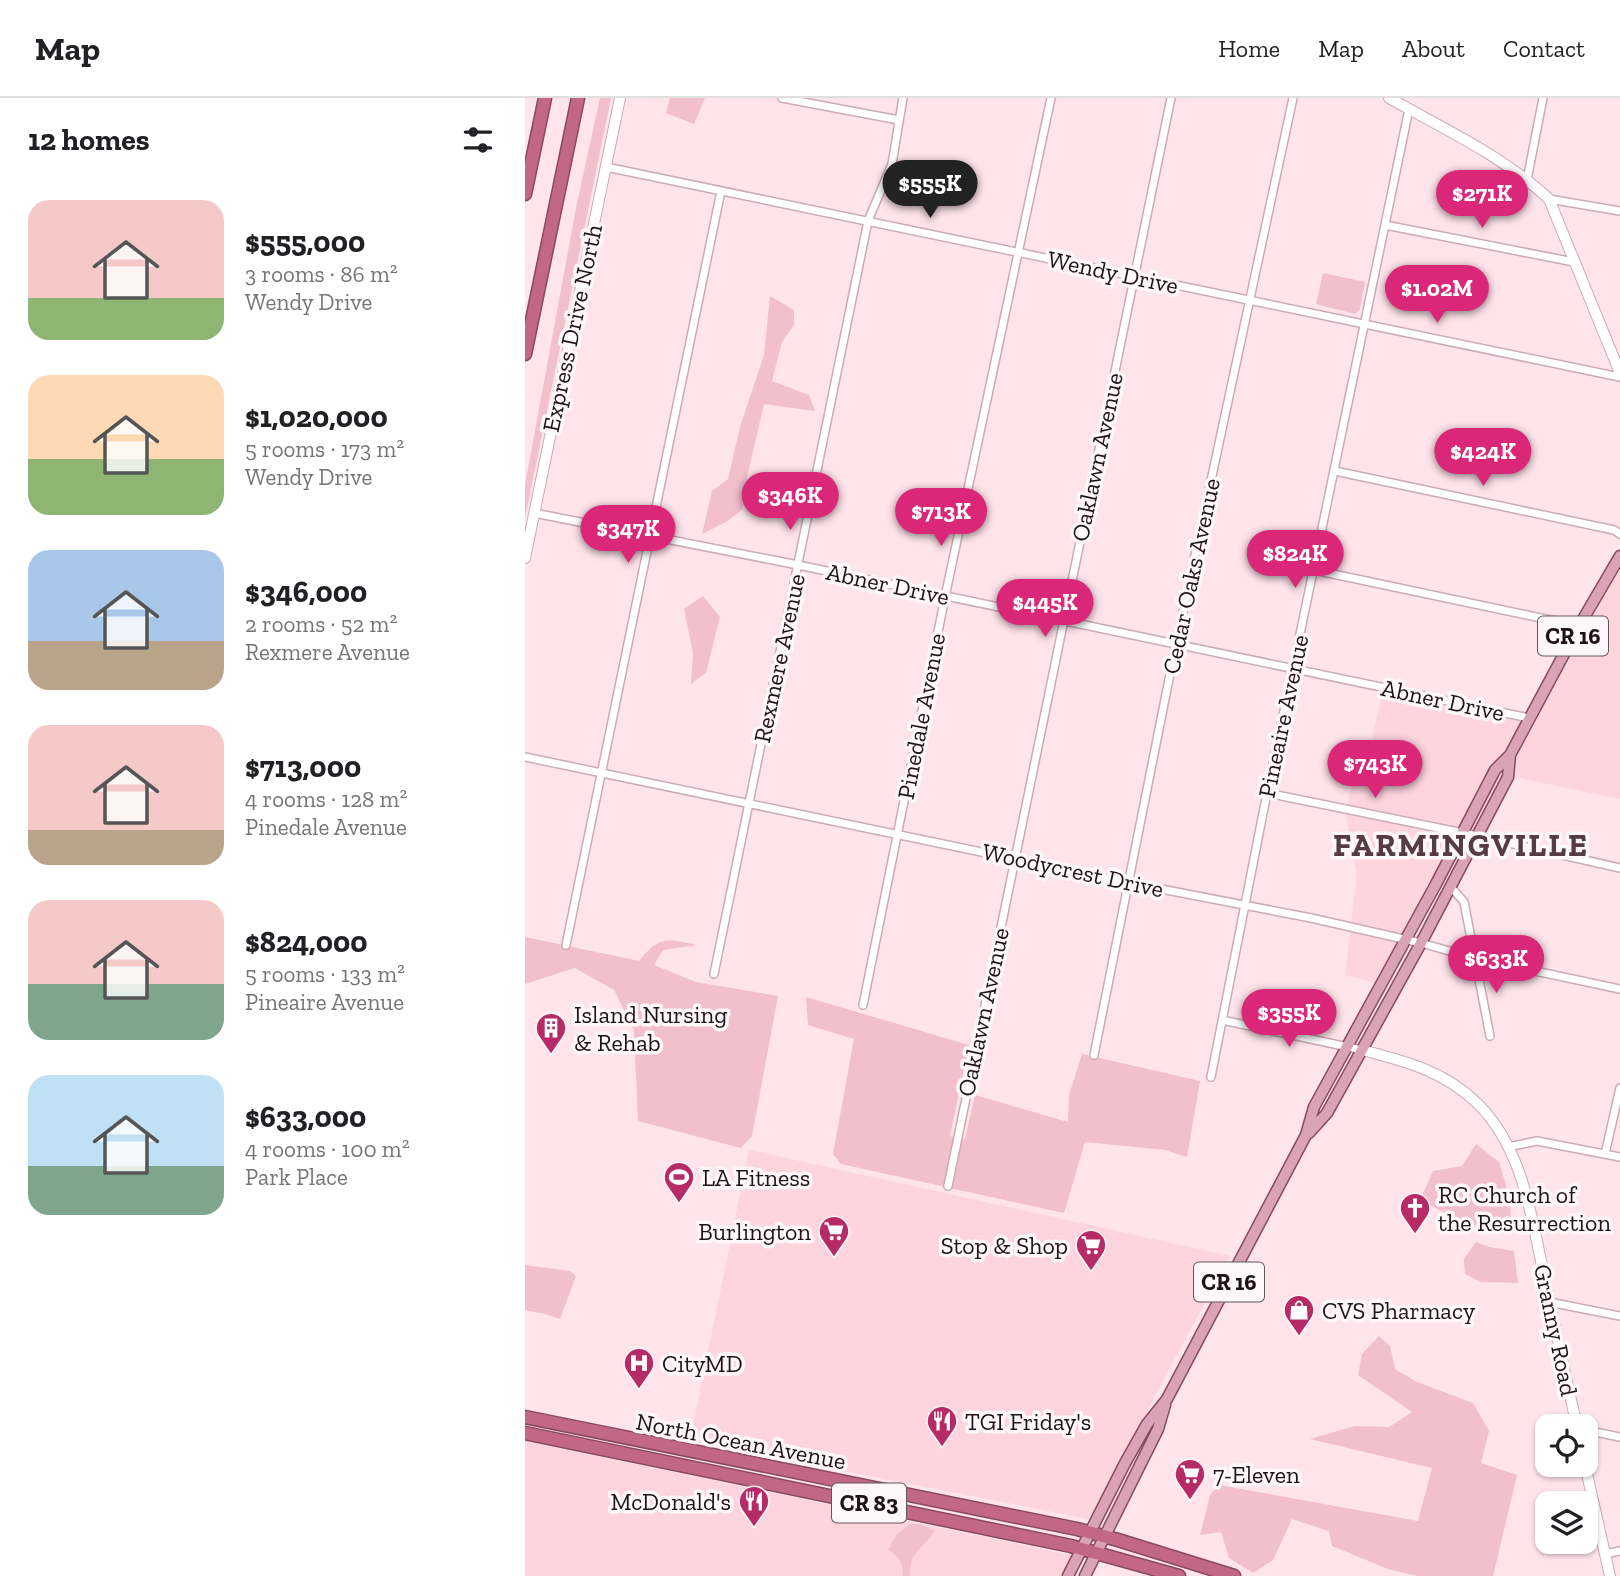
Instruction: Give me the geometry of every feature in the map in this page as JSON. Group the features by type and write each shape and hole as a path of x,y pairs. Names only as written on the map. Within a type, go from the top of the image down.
{"highway":[{"path":"525,194 545,98"},
{"path":"525,354 578,98"},
{"name":"North Ocean Avenue","path":"525,1417 1089,1532 1234,1576"},
{"name":"North Ocean Avenue","path":"525,1433 1081,1548 1179,1576"}],"main road":[{"name":"CR 16","path":"1069,1576 1089,1532 1147,1424 1167,1399 1306,1135 1314,1107 1495,770 1510,755 1620,555"},
{"name":"CR 16","path":"1306,1135 1327,1113 1422,943 1508,777 1510,755"},
{"name":"CR 16","path":"1085,1576 1158,1429 1167,1399"}],"street":[{"name":"Express Drive North","path":"525,558 620,98"},
{"path":"782,98 899,120"},
{"name":"Rexmere Avenue","path":"714,974 868,221 892,164 903,98"},
{"name":"Pinedale Avenue","path":"863,1005 945,597 1051,98"},
{"name":"Oaklawn Avenue","path":"948,1186 1171,98"},
{"name":"Cedar Oaks Avenue","path":"1094,1055 1176,643 1293,98"},
{"path":"1389,98 1466,140 1527,180 1549,199 1620,375"},
{"path":"1527,180 1543,98"},
{"name":"Pineaire Avenue","path":"1211,1077 1244,904 1409,109"},
{"name":"Wendy Drive","path":"606,167 1363,325 1620,375"},
{"path":"566,945 721,191"},
{"path":"1549,199 1620,211"},
{"path":"1385,225 1574,262"},
{"path":"1335,471 1614,530 1620,534"},
{"name":"Abner Drive","path":"534,513 798,565 1529,718"},
{"path":"1314,570 1579,626"},
{"name":"Woodycrest Drive","path":"525,757 1130,883 1244,904 1620,989"},
{"path":"1267,793 1620,868"},
{"path":"1451,887 1464,902 1490,1037"},
{"path":"1222,1020 1362,1050"},
{"name":"Granny Road","path":"1362,1050 1419,1065 1454,1084 1476,1102 1502,1133 1523,1179 1574,1414"},
{"path":"1605,1154 1620,1088"},
{"path":"1508,1147 1537,1142 1620,1157"},
{"path":"1549,1302 1620,1316"},
{"path":"1598,1433 1620,1437"},
{"path":"1588,1477 1610,1576"},
{"path":"1605,1554 1620,1551"}],"shaded area":[{"path":"600,98 611,98 525,518 525,485 576,208"},
{"path":"670,98 705,98 694,124 666,113"},
{"path":"1323,273 1365,282 1360,309 1355,314 1316,304"},
{"path":"770,296 794,310 794,325 782,342 772,381 809,395 815,411 764,404 742,510 702,534 712,491 728,479 740,427 764,355"},
{"path":"1620,570 1620,799 1510,776 1380,984 1345,975 1357,875 1346,814 1359,748 1370,750 1382,694 1520,721"},
{"path":"703,596 720,617 706,673 691,684 693,653 684,609"},
{"path":"525,937 639,961 653,947 665,941 697,945 663,950 654,965 696,982 778,996 752,1136 741,1148 638,1121 634,1030 614,990 575,968 525,984"},
{"path":"806,997 969,1045 950,1136 965,1139 975,1095 1068,1122 1069,1095 1082,1054 1200,1081 1187,1157 1165,1150 1085,1142 1064,1213 841,1164 833,1154 854,1039 808,1025"},
{"path":"1476,1144 1499,1162 1510,1199 1511,1222 1473,1225 1420,1200 1433,1171 1462,1166"},
{"path":"749,1150 1230,1256 1089,1519 690,1441"},
{"path":"1476,1242 1514,1251 1518,1283 1481,1282 1465,1274 1464,1259"},
{"path":"525,1265 570,1271 576,1276 560,1319 525,1310"},
{"path":"1379,1336 1390,1346 1395,1369 1417,1382 1473,1403 1489,1431 1481,1463 1517,1475 1493,1576 1417,1576 1388,1569 1332,1546 1329,1531 1292,1519 1273,1560 1253,1573 1229,1558 1221,1532 1200,1535 1210,1495 1219,1485 1418,1521 1432,1468 1310,1439 1355,1426 1389,1427 1412,1412 1358,1375 1362,1354"},
{"path":"525,1441 1075,1556 1064,1576 525,1576"},
{"path":"910,1524 920,1524 935,1531 912,1558 911,1576 903,1576 900,1560 888,1550 897,1534"}],"place":[{"name":"Island Nursing & Rehab","path":"551,1055"},
{"name":"LA Fitness","path":"679,1204"},
{"name":"RC Church of the Resurrection","path":"1415,1235"},
{"name":"Burlington","path":"834,1258"},
{"name":"Stop & Shop","path":"1091,1272"},
{"name":"CVS Pharmacy","path":"1299,1337"},
{"name":"CityMD","path":"639,1390"},
{"name":"TGI Friday's","path":"942,1448"},
{"name":"7-Eleven","path":"1190,1501"},
{"name":"McDonald's","path":"754,1528"}],"district":[{"name":"FARMINGVILLE","path":"1461,845"}]}
